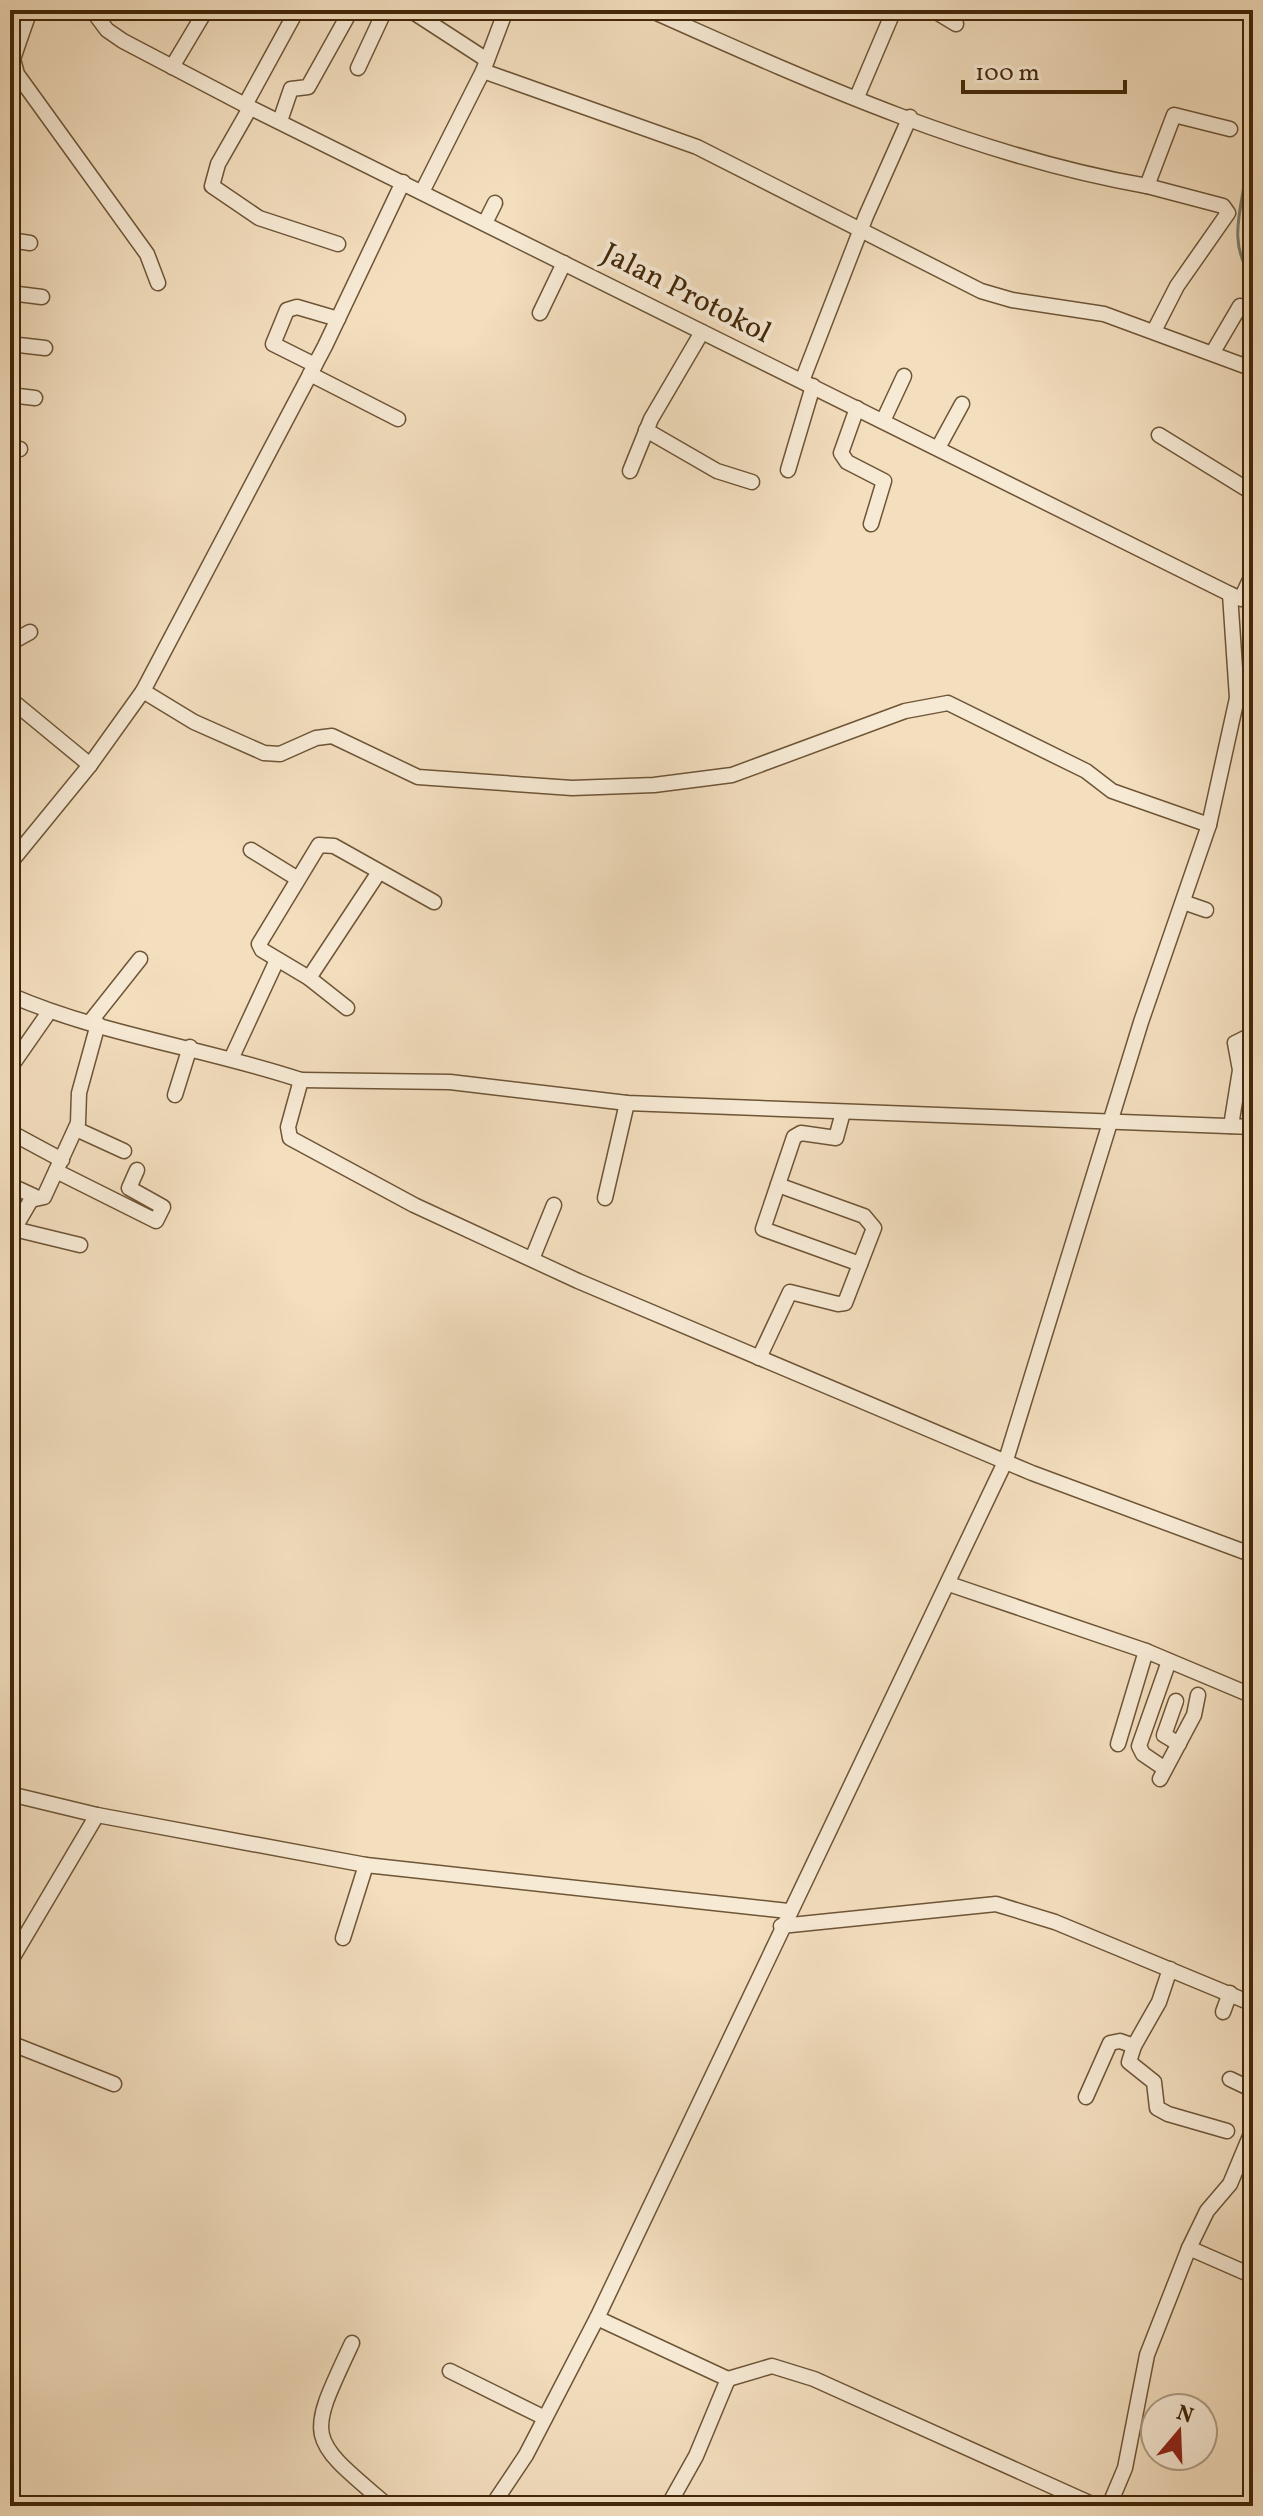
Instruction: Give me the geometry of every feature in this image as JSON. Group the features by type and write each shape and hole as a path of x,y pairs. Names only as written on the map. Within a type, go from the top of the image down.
{"street":[{"path":"30,10 13,59 17,74 147,254 158,283"},
{"name":"Jalan Protokol","path":"92,10 107,30 123,41 247,106 1241,599"},
{"path":"172,67 206,10"},
{"path":"297,10 218,164 212,186 259,218 338,244"},
{"path":"280,121 291,89 308,87 351,10"},
{"path":"358,68 385,10"},
{"path":"410,10 485,65 697,147 990,294 1092,311 1213,352 1253,369"},
{"path":"422,192 485,65 506,10"},
{"path":"650,10 734,51 1023,157 1223,206 1228,213 1177,286 1154,331"},
{"path":"857,97 894,10"},
{"path":"1147,186 1174,115 1230,129"},
{"path":"788,470 808,384 861,229 910,117"},
{"path":"10,863 90,765 143,691 312,370 403,182"},
{"path":"485,223 495,203"},
{"path":"10,240 30,243"},
{"path":"540,313 564,263"},
{"path":"10,293 42,297"},
{"path":"1213,352 1240,306"},
{"path":"338,319 303,308 287,310 273,344 398,419"},
{"path":"630,471 646,430 702,332"},
{"path":"10,344 45,348"},
{"path":"883,421 904,376"},
{"path":"10,395 35,398"},
{"path":"938,448 962,404"},
{"path":"857,408 841,453 847,462 884,481 871,524"},
{"path":"646,430 717,471 752,482"},
{"path":"1159,435 1253,493"},
{"path":"492,2506 526,2455 597,2318 788,1911 949,1584 1006,1460 1110,1121 1209,825 1237,698 1241,599 1253,573"},
{"path":"10,643 30,632"},
{"path":"143,691 194,722 264,753 280,754 316,738 332,736 418,777 572,788 654,785 732,775 905,711 948,703 1086,771 1112,791 1209,825"},
{"path":"10,699 90,765"},
{"path":"347,1008 309,978 262,950 259,944 323,843 434,902"},
{"path":"251,850 298,879"},
{"path":"309,978 379,872"},
{"path":"1183,902 1206,910"},
{"path":"10,1185 36,1197 44,1197 76,1129 79,1093 94,1023 140,959"},
{"path":"232,1057 277,960"},
{"path":"10,995 49,1012 232,1057 301,1080 450,1082 627,1103 1253,1127"},
{"path":"10,1068 49,1012"},
{"path":"1231,1126 1240,1070 1235,1043 1253,1034"},
{"path":"175,1095 190,1047"},
{"path":"301,1080 288,1127 296,1144 532,1259 759,1358 1057,1483 1253,1555"},
{"path":"605,1198 627,1103"},
{"path":"843,1112 836,1138 801,1133 794,1137 764,1231 860,1264"},
{"path":"76,1129 124,1151"},
{"path":"10,1132 59,1166 156,1221 163,1207 129,1188"},
{"path":"121,1203 137,1170"},
{"path":"759,1358 787,1294 794,1292 843,1304 873,1233 873,1223 869,1219 778,1185"},
{"path":"36,1197 13,1226 80,1245"},
{"path":"532,1259 554,1205"},
{"path":"949,1584 1146,1651 1253,1696"},
{"path":"1118,1744 1146,1651"},
{"path":"1169,1661 1139,1746 1163,1774 1194,1715 1198,1695"},
{"path":"1176,1701 1164,1735 1179,1744"},
{"path":"10,1794 97,1815 366,1865 788,1911"},
{"path":"10,1962 97,1815"},
{"path":"343,1938 366,1865"},
{"path":"781,1926 996,1904 1055,1922 1253,2004"},
{"path":"1170,1969 1159,2002 1134,2046 1129,2062 1154,2082 1157,2108 1227,2131"},
{"path":"1223,2012 1230,1993"},
{"path":"1086,2097 1110,2043 1114,2040 1134,2046"},
{"path":"10,2043 114,2084"},
{"path":"1230,2079 1253,2090"},
{"path":"1109,2506 1128,2454 1147,2355 1189,2248 1207,2211 1230,2184 1253,2129"},
{"path":"1189,2248 1253,2276"},
{"path":"597,2318 728,2379 764,2367 792,2371 1096,2506"},
{"path":"352,2343 325,2400 320,2436 334,2458 388,2506"},
{"path":"450,2371 545,2418"},
{"path":"668,2506 696,2456 728,2379"}],"waterway":[{"path":"1253,176 1245,181 1238,231 1241,255 1253,277"}]}
